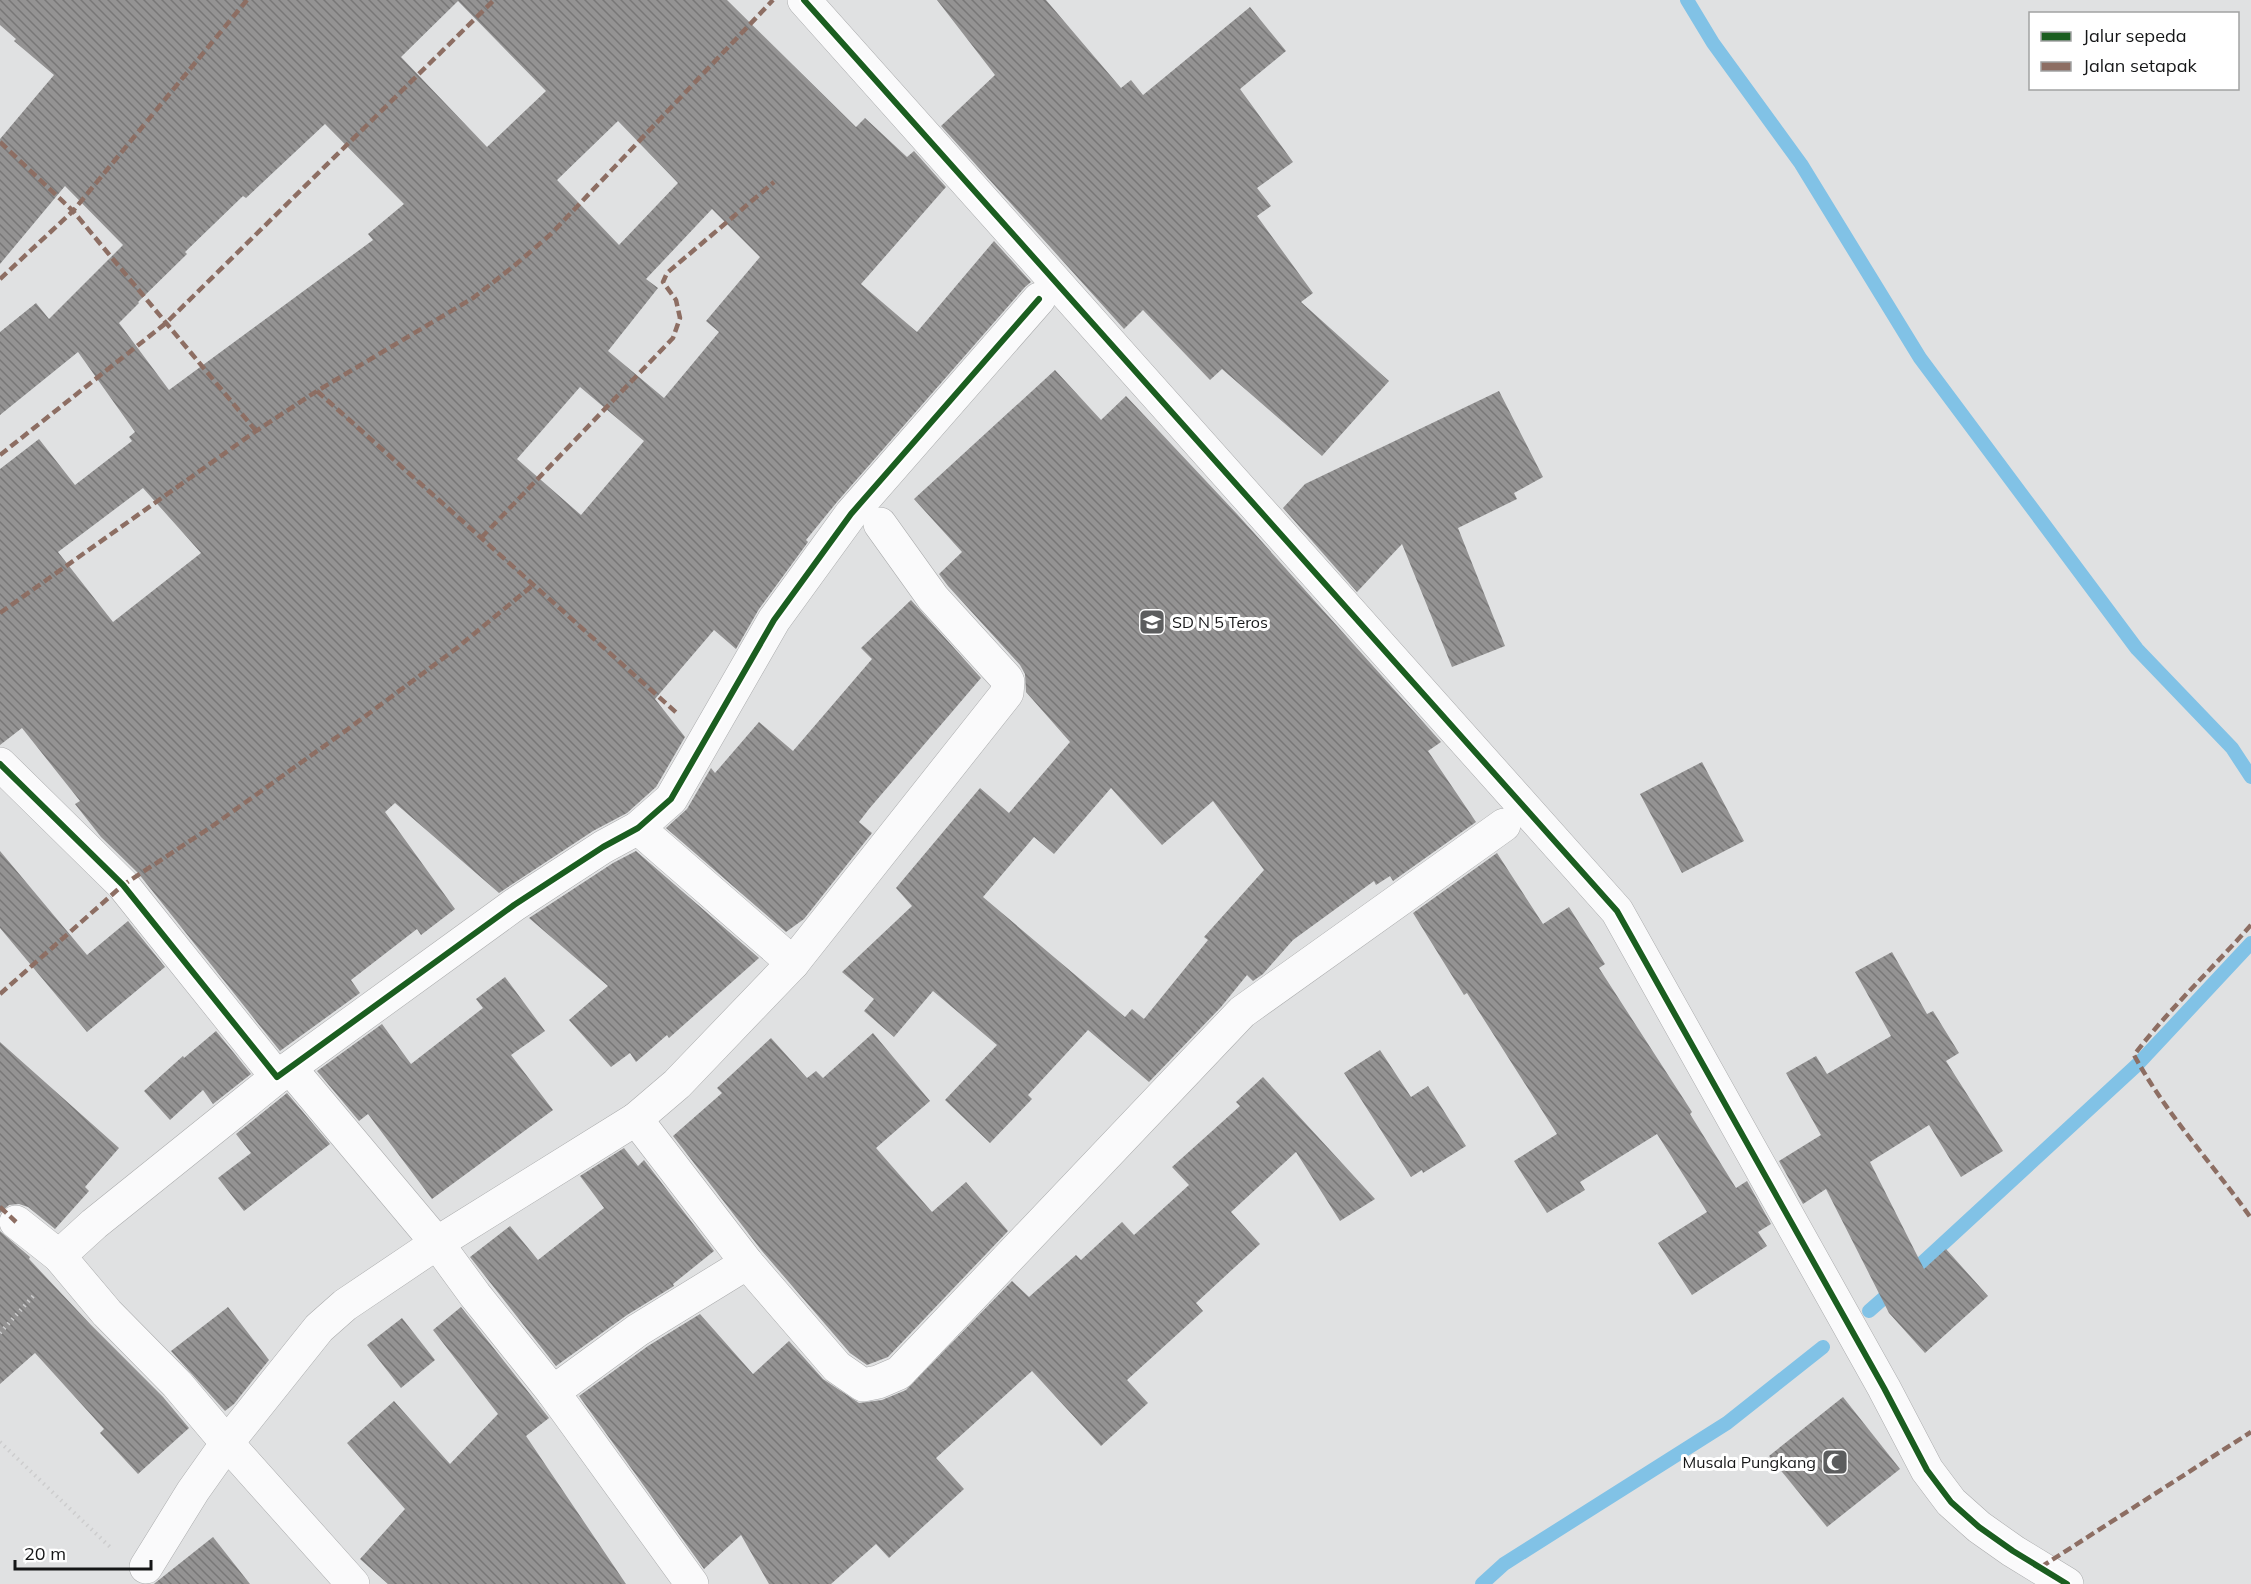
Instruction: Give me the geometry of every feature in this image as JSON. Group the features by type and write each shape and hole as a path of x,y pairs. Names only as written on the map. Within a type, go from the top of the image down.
{"street":[{"path":"804,0 1617,910 1927,1470 1951,1502 1978,1527 2067,1584"},
{"path":"353,1584 223,1448 177,1384 38,1239 94,1224 284,1072 401,986 514,905 603,847 638,828 671,800 774,621 851,514 1039,299"},
{"path":"146,1567 193,1491 223,1448 331,1315 438,1243 636,1119 685,1077 793,963 1007,693 1009,688 1006,678 933,598 880,524"},
{"path":"0,764 123,885 284,1072 438,1243 475,1295 553,1392 692,1584"},
{"path":"636,1119 747,1263 837,1367 863,1384 878,1382 899,1373 1242,1012 1504,825"},
{"path":"638,828 793,963"},
{"path":"553,1392 638,1330 747,1263"}],"path":[{"path":"0,1333 37,1292"},
{"path":"0,1442 116,1554"}],"building":[{"path":"0,0 727,0 856,127 865,118 907,157 914,151 946,187 861,284 917,332 994,241 1031,282 806,540 808,542 759,609 736,649 714,630 655,699 685,737 656,787 627,813 593,831 499,893 395,803 385,812 455,909 421,935 417,929 351,980 360,993 280,1051 138,873 101,837 75,804 80,801 22,728 0,745 0,469 39,439 75,485 132,441 129,437 135,432 78,352 0,415 0,332 36,303 49,319 123,245 65,186 0,264 0,139 54,75 14,41 16,39 0,25","holes":["458,1 546,91 487,147 401,57","618,121 678,183 619,245 557,180","325,124 404,204 368,234 373,240 169,390 119,323 187,254 185,252 243,196 246,198","712,209 760,257 706,321 719,332 664,398 608,351 658,288 646,279","580,387 644,441 581,515 517,459","143,488 201,553 113,622 58,552"]},
{"path":"937,0 1046,0 1121,88 1131,80 1143,95 1250,7 1286,51 1240,89 1293,162 1257,188 1271,206 1257,216 1313,293 1301,302 1389,381 1322,456 1222,369 1210,380 1143,310 1124,329 941,126 995,75"},
{"path":"1055,370 1101,420 1126,396 1237,514 1441,742 1428,751 1476,822 1393,881 1390,876 1376,885 1374,881 1293,940 1263,974 1253,981 1247,975 1221,1007 1149,1082 1088,1030 1028,1095 1032,1099 990,1143 945,1100 997,1045 933,991 894,1037 864,1011 874,999 842,972 912,906 896,888 980,788 1009,813 1070,742 1026,692 1025,674 1020,665 939,574 962,552 914,499","holes":["1111,788 1162,845 1213,801 1264,870 1204,937 1208,940 1144,1019 1132,1009 1125,1017 983,897 1034,837 1054,854"]},
{"path":"1499,391 1543,477 1514,493 1517,499 1458,528 1505,646 1452,667 1402,544 1357,592 1283,508 1305,484"},
{"path":"911,600 981,678 859,822 872,833 804,919 786,932 666,828 687,809 711,768 715,773 759,722 793,751 872,659 861,648"},
{"path":"1702,762 1744,841 1682,873 1640,794"},
{"path":"0,851 87,955 128,921 165,967 87,1032 0,928"},
{"path":"636,851 759,958 669,1038 667,1035 636,1062 630,1053 611,1067 569,1020 608,986 529,918 613,863"},
{"path":"1497,853 1543,924 1569,907 1605,964 1599,968 1692,1112 1690,1114 1736,1188 1747,1181 1771,1224 1758,1232 1767,1246 1692,1295 1658,1243 1707,1212 1657,1134 1580,1182 1585,1190 1547,1213 1514,1161 1557,1134 1467,993 1464,995 1413,913"},
{"path":"1892,952 1927,1014 1933,1011 1959,1053 1946,1061 2003,1151 1961,1177 1929,1125 1870,1162 1924,1269 1946,1249 1988,1296 1925,1353 1889,1313 1826,1189 1803,1204 1779,1161 1821,1135 1786,1073 1816,1056 1827,1074 1891,1036 1855,972"},
{"path":"505,977 545,1031 511,1055 553,1110 432,1199 368,1114 359,1121 317,1071 382,1024 411,1064 483,1008 476,999"},
{"path":"216,1031 251,1074 213,1104 203,1090 170,1120 144,1091 183,1056 184,1058"},
{"path":"873,1033 930,1101 876,1148 932,1212 966,1182 1008,1231 888,1357 867,1365 850,1353 762,1251 673,1136 722,1093 717,1088 771,1038 807,1078 816,1071 823,1078"},
{"path":"0,1042 119,1148 85,1187 89,1191 55,1229 28,1207 19,1204 9,1205 0,1213"},
{"path":"1380,1050 1411,1097 1428,1086 1466,1146 1423,1173 1422,1170 1411,1177 1344,1073"},
{"path":"1263,1077 1375,1199 1340,1221 1296,1152 1231,1212 1260,1244 1196,1303 1203,1311 1127,1380 1148,1403 1101,1446 1032,1371 936,1458 964,1489 889,1558 876,1544 831,1584 769,1584 741,1535 704,1569 579,1396 648,1346 700,1314 753,1374 789,1341 823,1379 859,1403 882,1400 906,1390 1012,1281 1029,1297 1076,1255 1081,1260 1122,1222 1134,1235 1189,1185 1172,1167 1240,1106 1236,1102"},
{"path":"287,1093 330,1144 244,1211 218,1178 251,1153 236,1134"},
{"path":"624,1148 638,1166 644,1160 714,1251 673,1284 674,1286 627,1315 556,1366 470,1257 510,1226 538,1260 604,1208 580,1176"},
{"path":"0,1231 30,1257 29,1259 163,1397 189,1428 138,1474 100,1433 104,1429 35,1353 0,1384"},
{"path":"228,1307 269,1360 234,1404 225,1411 171,1351"},
{"path":"461,1307 549,1418 526,1436 626,1584 388,1584 360,1559 405,1509 347,1443 394,1401 450,1464 498,1414 433,1330"},
{"path":"402,1318 435,1360 401,1388 367,1345"},
{"name":"Musala Pungkang","path":"1843,1397 1900,1469 1827,1527 1769,1456"},
{"path":"213,1537 250,1584 154,1584 155,1583"}],"waterway":[{"path":"1687,0 1713,43 1801,164 1920,358 2137,649 2232,748 2251,777"},
{"path":"1908,1276 2138,1064 2251,943"},
{"path":"1869,1311 1894,1289"},
{"path":"1482,1584 1504,1564 1727,1423 1823,1347"}],"marked path":[{"path":"0,279 73,211 247,0"},
{"path":"0,455 166,323 494,0"},
{"path":"0,613 256,431 317,391 473,298 514,266 551,234 773,0"},
{"path":"0,142 73,211 256,431"},
{"path":"481,538 673,338 680,318 676,300 663,282 667,273 774,182"},
{"path":"317,391 679,715"},
{"path":"0,994 123,885 211,827 348,729 457,648 533,585"},
{"path":"2251,925 2176,1005 2134,1055 2160,1098 2251,1218"},
{"path":"0,1207 16,1222"},
{"path":"2041,1567 2251,1432"}],"cycle path":[{"path":"804,0 1617,911 1884,1388 1927,1470 1951,1502 1979,1527 2067,1584"},
{"path":"0,764 123,885 277,1077 514,905 603,847 638,828 671,799 774,620 851,514 1039,299"}],"place":[{"name":"SD N 5 Teros","path":"1152,622"},
{"name":"Musala Pungkang","path":"1835,1462"}]}
